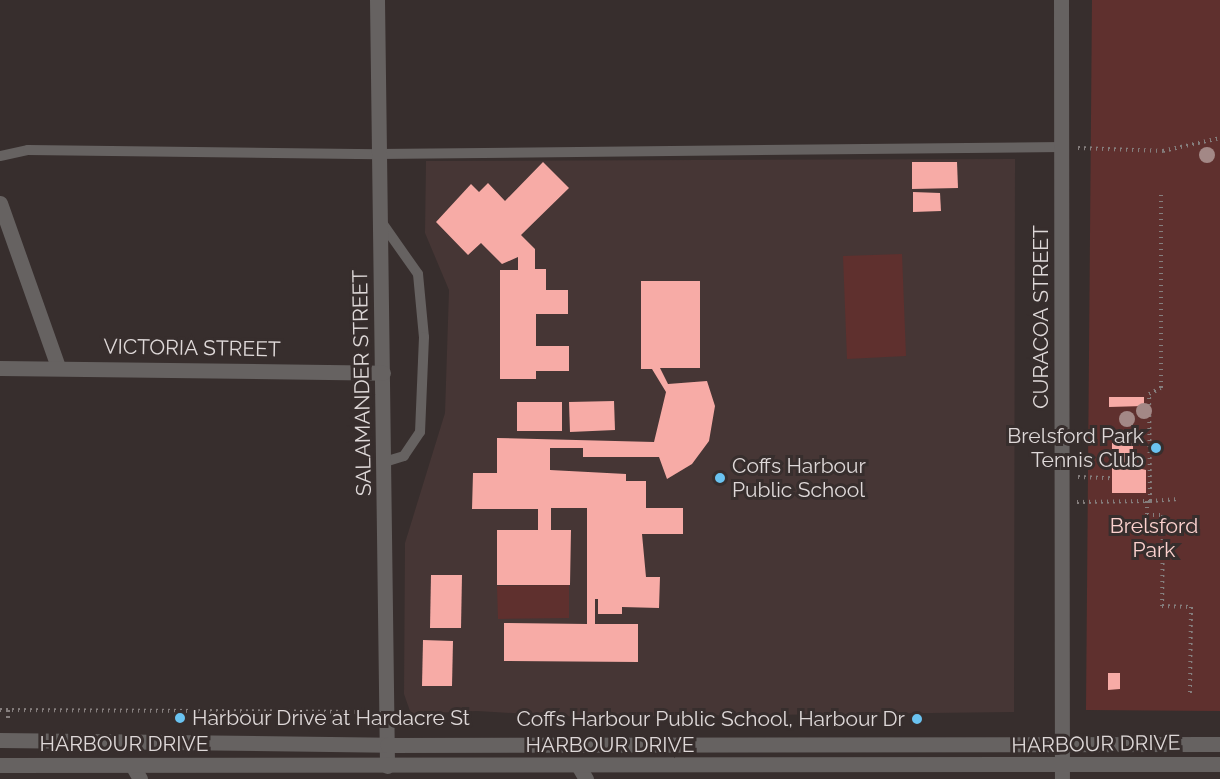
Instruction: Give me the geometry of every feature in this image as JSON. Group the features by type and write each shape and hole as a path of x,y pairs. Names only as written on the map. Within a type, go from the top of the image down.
{"street":[{"name":"SALAMANDER STREET","path":"377,0 387,766"},
{"name":"CURACOA STREET","path":"1061,0 1063,147 1062,772"},
{"path":"0,203 58,367"},
{"name":"VICTORIA STREET","path":"0,368 383,373"},
{"name":"HARBOUR DRIVE","path":"0,740 387,746 1220,744"},
{"name":"HARBOUR DRIVE","path":"0,765 387,766 583,773 1062,772 1220,764"},
{"path":"132,765 140,779"}],"lane":[{"path":"0,156 28,150 378,154 1063,147"},
{"path":"380,220 418,274 424,337 420,432 404,456 384,462"}],"path":[{"path":"1063,147 1163,151 1220,138"},
{"path":"1161,191 1161,388 1149,394 1147,515 1163,515 1162,606 1191,607 1190,695"},
{"path":"1062,477 1112,478"},
{"path":"1061,502 1179,499"},
{"path":"0,710 386,712"},
{"path":"8,710 8,722"}],"shaded area":[{"name":"Coffs Harbour Public School","path":"1015,159 1014,712 578,717 477,711 411,714 404,694 405,543 445,413 449,290 425,233 426,161"}],"green space":[{"name":"Brelsford Park","path":"1092,0 1220,0 1220,711 1086,710"},
{"path":"902,254 906,356 847,359 843,256"},
{"path":"569,585 569,618 498,619 497,586"}],"building":[{"path":"543,162 569,188 521,235 535,249 535,269 546,269 546,290 568,290 568,314 536,314 536,346 569,346 569,371 536,371 536,379 500,379 500,270 518,270 518,257 502,264 481,243 468,255 436,222 471,184 479,192 488,183 505,201"},
{"path":"912,162 957,162 958,188 912,189"},
{"path":"913,192 940,193 941,211 913,212"},
{"path":"641,281 700,281 700,368 660,368 668,384 707,381 715,406 709,441 692,464 667,479 659,457 583,457 583,448 550,448 550,470 626,474 626,481 646,481 646,508 683,508 683,534 642,534 646,577 660,577 659,608 622,607 622,614 598,614 598,599 595,599 595,624 638,624 638,662 504,661 504,623 587,624 587,508 551,508 551,530 571,530 570,585 497,585 497,530 538,530 538,509 472,509 473,473 497,473 497,438 654,442 666,392 652,369 641,369"},
{"path":"1109,397 1144,397 1144,406 1109,407"},
{"path":"614,401 615,430 570,432 569,402"},
{"path":"517,402 562,402 562,431 517,431"},
{"path":"1112,443 1133,443 1133,467 1146,470 1146,493 1112,493"},
{"path":"431,575 462,575 461,628 430,628"},
{"path":"423,640 453,641 452,686 422,686"},
{"path":"1108,673 1120,673 1120,689 1108,690"}],"place":[{"name":"Brelsford Park Tennis Club","path":"1156,448"},
{"name":"Coffs Harbour Public School","path":"720,478"},
{"name":"Harbour Drive at Hardacre St","path":"180,718"},
{"name":"Coffs Harbour Public School, Harbour Dr","path":"917,719"}]}
